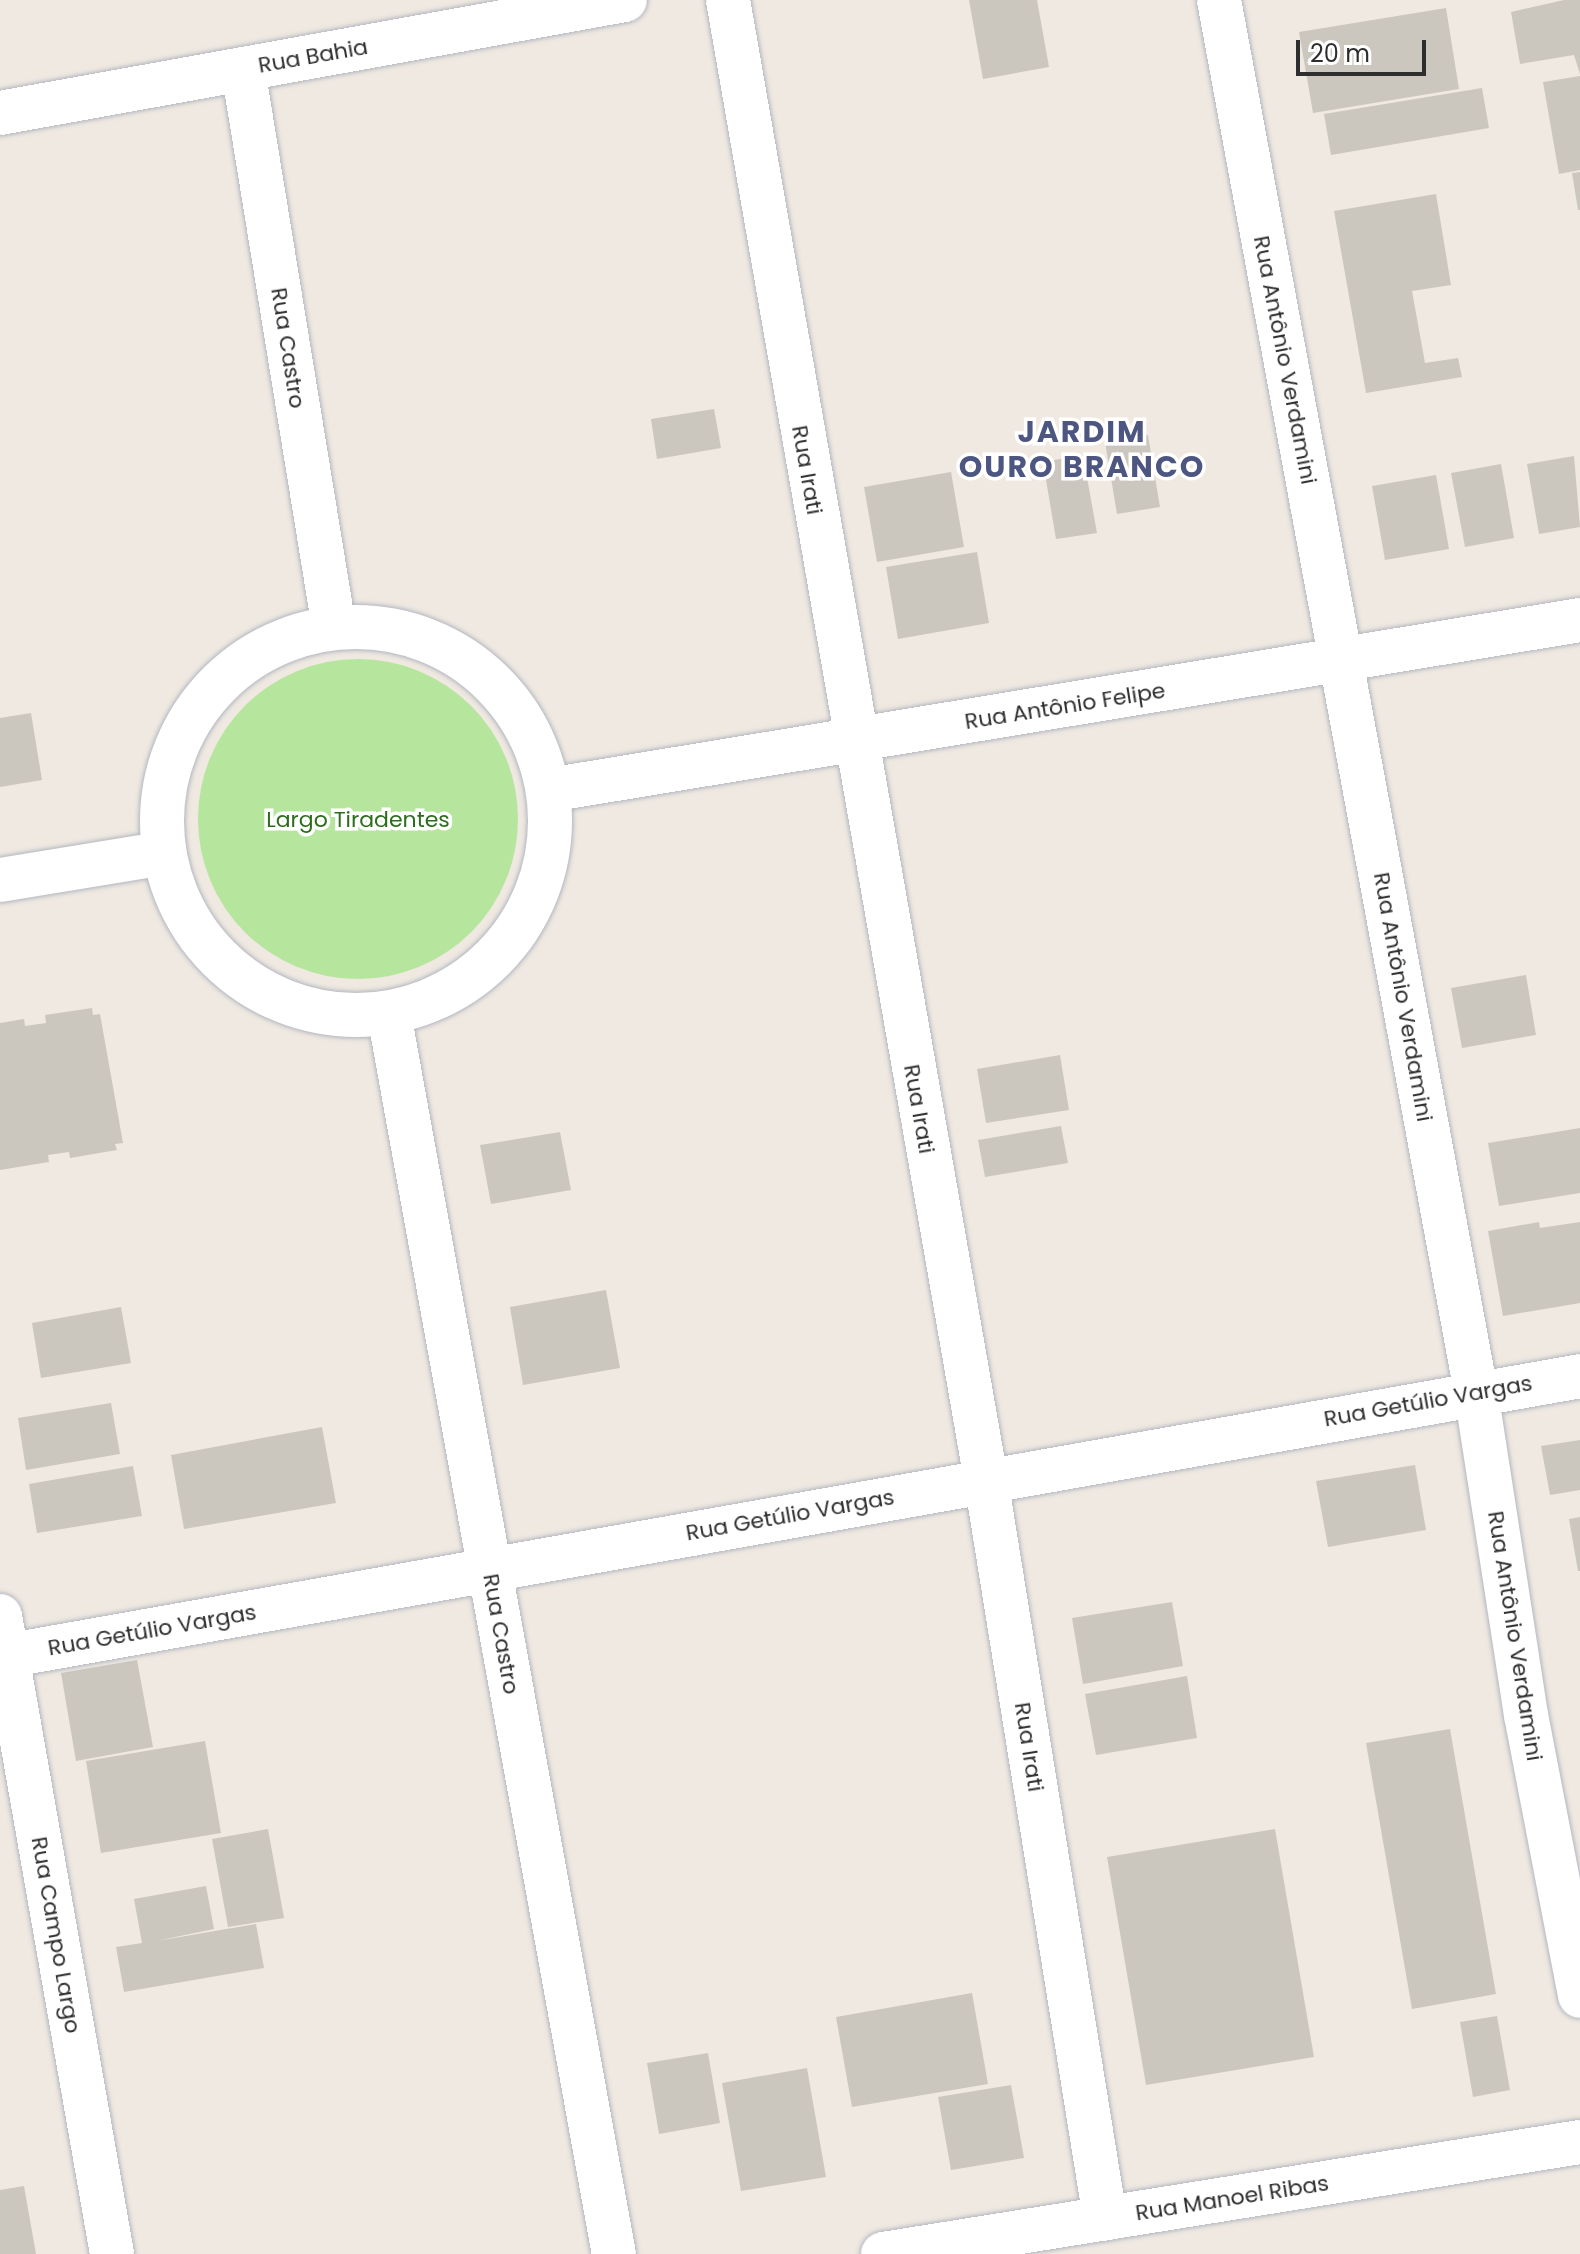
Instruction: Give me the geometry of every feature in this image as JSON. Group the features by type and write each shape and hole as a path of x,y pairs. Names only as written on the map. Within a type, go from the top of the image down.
{"street":[{"name":"Rua Bahia","path":"0,113 625,0"},
{"name":"Rua Irati","path":"728,0 853,741 986,1480 1105,2218"},
{"name":"Rua Antônio Verdamini","path":"1219,0 1476,1392 1526,1715 1580,1996"},
{"name":"Rua Castro","path":"243,69 334,628"},
{"name":"Rua Antônio Felipe","path":"549,790 1341,662 1580,620"},
{"path":"334,628 393,630 449,650 496,685 531,734 549,790 550,851 532,909 496,958 447,994 389,1014 328,1014 257,987 219,960 183,911 164,853 163,790 183,731 211,693 273,645 334,628"},
{"path":"0,880 164,853"},
{"name":"Rua Castro","path":"389,1014 614,2254"},
{"name":"Rua Getúlio Vargas","path":"2,1643 490,1569 1580,1376"},
{"name":"Rua Campo Largo","path":"2,1643 112,2254"},
{"name":"Rua Manoel Ribas","path":"883,2254 1580,2142"}],"green space":[{"name":"Largo Tiradentes","path":"358,659 405,666 434,678 460,695 482,717 499,743 511,772 518,819 511,866 499,895 482,921 460,943 434,960 405,972 358,979 311,972 282,960 256,943 234,921 217,895 205,866 198,819 205,772 217,743 234,717 256,695 282,678 311,666"}],"building":[{"path":"969,0 1037,0 1049,67 983,79"},
{"path":"1564,0 1580,0 1580,74 1574,55 1520,64 1511,12"},
{"path":"1446,8 1459,89 1313,113 1299,32"},
{"path":"1580,76 1580,170 1559,174 1543,82"},
{"path":"1482,88 1489,128 1331,155 1324,114"},
{"path":"1580,172 1580,210 1578,210 1572,173"},
{"path":"1436,194 1451,285 1412,291 1425,363 1458,358 1462,377 1366,393 1334,211"},
{"path":"714,409 721,448 657,459 651,419"},
{"path":"1148,435 1160,507 1117,514 1105,442"},
{"path":"1083,455 1097,533 1056,539 1043,462"},
{"path":"1574,456 1580,527 1539,534 1527,464"},
{"path":"1501,464 1514,538 1465,547 1451,473"},
{"path":"951,472 964,547 877,562 864,487"},
{"path":"1436,475 1449,549 1385,560 1372,486"},
{"path":"977,552 989,623 898,639 886,567"},
{"path":"31,713 42,780 0,787 0,718"},
{"path":"1526,975 1536,1035 1462,1048 1451,988"},
{"path":"92,1008 93,1015 100,1014 123,1143 115,1144 117,1150 70,1158 69,1152 48,1155 49,1162 0,1170 0,1023 24,1019 25,1026 46,1023 45,1015"},
{"path":"1060,1055 1069,1110 986,1123 977,1069"},
{"path":"1061,1126 1068,1163 985,1177 978,1140"},
{"path":"1580,1128 1580,1193 1499,1206 1488,1143"},
{"path":"560,1132 571,1190 491,1204 480,1145"},
{"path":"1539,1222 1540,1228 1580,1222 1580,1303 1503,1316 1488,1231"},
{"path":"606,1290 620,1368 523,1385 510,1307"},
{"path":"121,1307 131,1363 41,1378 32,1323"},
{"path":"111,1403 120,1454 26,1470 18,1418"},
{"path":"322,1427 336,1503 184,1529 171,1455"},
{"path":"1580,1440 1580,1490 1550,1495 1541,1446"},
{"path":"1415,1465 1426,1530 1328,1547 1316,1481"},
{"path":"133,1466 142,1516 37,1533 29,1484"},
{"path":"1580,1517 1580,1571 1578,1571 1569,1519"},
{"path":"1172,1602 1183,1666 1083,1684 1072,1618"},
{"path":"137,1660 153,1747 76,1761 61,1673"},
{"path":"1187,1676 1197,1738 1096,1755 1085,1694"},
{"path":"1450,1729 1496,1994 1412,2009 1366,1743"},
{"path":"205,1741 221,1833 101,1853 86,1761"},
{"path":"268,1829 284,1918 228,1927 212,1839"},
{"path":"1275,1829 1314,2057 1146,2085 1107,1857"},
{"path":"206,1886 214,1929 156,1941 256,1924 264,1968 124,1992 116,1947 142,1943 134,1899"},
{"path":"972,1993 988,2084 852,2107 836,2017"},
{"path":"1497,2016 1510,2090 1473,2097 1460,2022"},
{"path":"708,2053 720,2123 659,2134 647,2063"},
{"path":"807,2068 826,2177 741,2191 722,2083"},
{"path":"1011,2085 1024,2158 951,2170 938,2097"},
{"path":"24,2186 36,2254 0,2254 0,2190"}],"district":[{"name":"JARDIM OURO BRANCO","path":"1082,449"}]}
